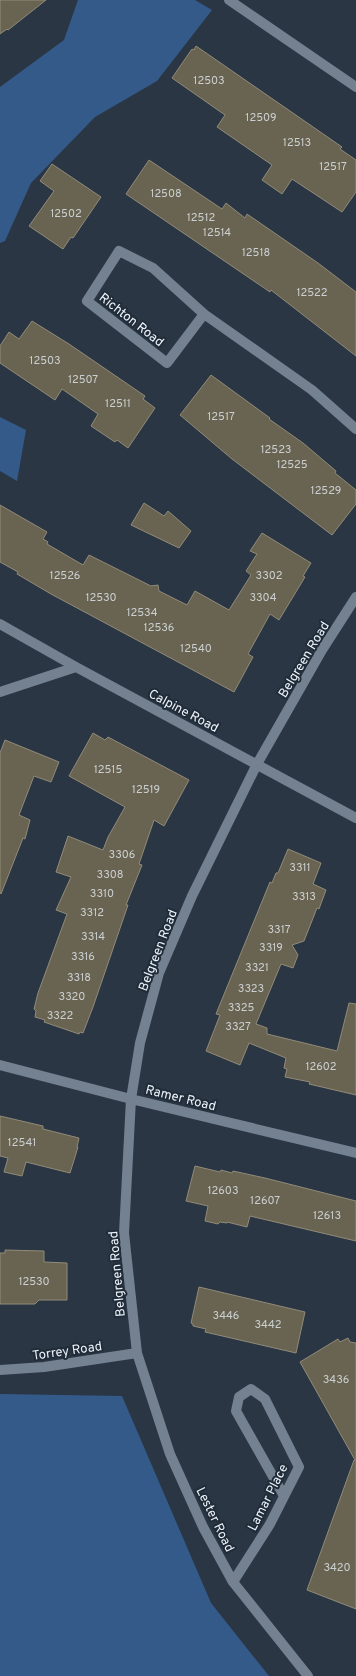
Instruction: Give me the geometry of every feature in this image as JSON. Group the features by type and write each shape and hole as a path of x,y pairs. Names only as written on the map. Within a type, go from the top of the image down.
{"street":[{"path":"229,0 356,87"},
{"name":"Richton Road","path":"204,314 167,363 87,301 119,251 153,268 204,314 312,390 356,429"},
{"name":"Belgreen Road","path":"137,1353 124,1233 131,1099 140,1042 159,973 192,896 256,764 322,650 356,597"},
{"name":"Calpine Road","path":"0,624 76,667 356,818"},
{"path":"0,692 76,667"},
{"name":"Ramer Road","path":"0,1064 131,1099 356,1153"},
{"name":"Torrey Road","path":"0,1370 44,1367 137,1353"},
{"name":"Lester Road","path":"137,1353 170,1454 203,1527 233,1582 308,1676"},
{"name":"Lamar Place","path":"233,1582 270,1524 299,1467 265,1399 251,1389 239,1397 236,1411 284,1496"}],"shaded area":[{"path":"78,0 195,0 212,10 157,81 95,117 31,183 5,241 0,243 0,87 64,40"},
{"path":"0,417 26,430 17,481 0,471"},
{"path":"0,1394 122,1396 211,1603 269,1676 0,1676"}],"building":[{"path":"0,0 46,0 8,30 7,29 0,34"},
{"path":"196,46 342,147 340,149 356,160 356,192 342,212 292,179 282,194 262,180 272,165 217,127 225,115 172,78 192,49 194,50"},
{"path":"149,160 222,209 226,203 245,218 247,214 318,263 356,292 356,356 271,290 270,292 126,194"},
{"path":"52,164 101,197 73,238 71,237 63,249 29,226 54,191 40,181"},
{"path":"32,321 69,344 145,396 143,399 155,408 128,448 117,440 115,442 91,426 98,414 62,389 55,400 0,363 0,346 9,332 19,339"},
{"path":"211,375 303,443 336,471 335,473 356,490 356,504 332,535 232,459 180,415"},
{"path":"144,503 164,516 168,511 191,531 179,548 131,525"},
{"path":"0,505 47,532 43,539 48,542 47,544 83,565 89,555 151,586 158,585 159,591 187,605 195,591 229,610 251,575 246,571 257,554 250,551 262,533 311,563 303,576 305,577 279,620 270,614 248,654 253,657 234,692 51,594 0,562"},
{"path":"93,733 105,740 108,737 189,780 164,826 154,820 139,864 142,865 126,905 128,905 93,1007 83,1033 80,1032 79,1034 44,1022 45,1020 35,1017 36,1011 34,1009 38,993 67,914 56,910 71,877 56,872 68,836 103,850 108,837 125,807 69,776"},
{"path":"5,740 59,762 51,782 34,776 19,815 30,820 25,839 23,838 1,894 0,753"},
{"path":"288,849 321,863 313,884 326,890 304,941 292,945 298,955 293,968 281,964 256,1024 267,1028 267,1034 337,1051 349,1003 356,1004 356,1095 309,1084 310,1082 285,1077 287,1069 284,1068 286,1058 249,1043 240,1065 206,1051 220,1015 216,1014 270,882 272,883 276,873 278,873"},
{"path":"0,1116 43,1126 43,1129 79,1138 78,1147 70,1173 26,1162 22,1176 4,1172 8,1158 0,1156"},
{"path":"195,1166 220,1172 221,1170 232,1173 233,1171 356,1201 356,1241 250,1216 247,1227 227,1222 220,1222 218,1224 205,1221 208,1206 186,1201"},
{"path":"5,1250 44,1251 44,1262 67,1263 67,1300 39,1300 35,1304 0,1304 0,1253 5,1253"},
{"path":"199,1287 305,1312 296,1353 205,1332 206,1329 193,1326 191,1323"},
{"path":"348,1338 350,1342 356,1343 356,1609 307,1590 355,1460 300,1362 338,1339 340,1342"}]}
